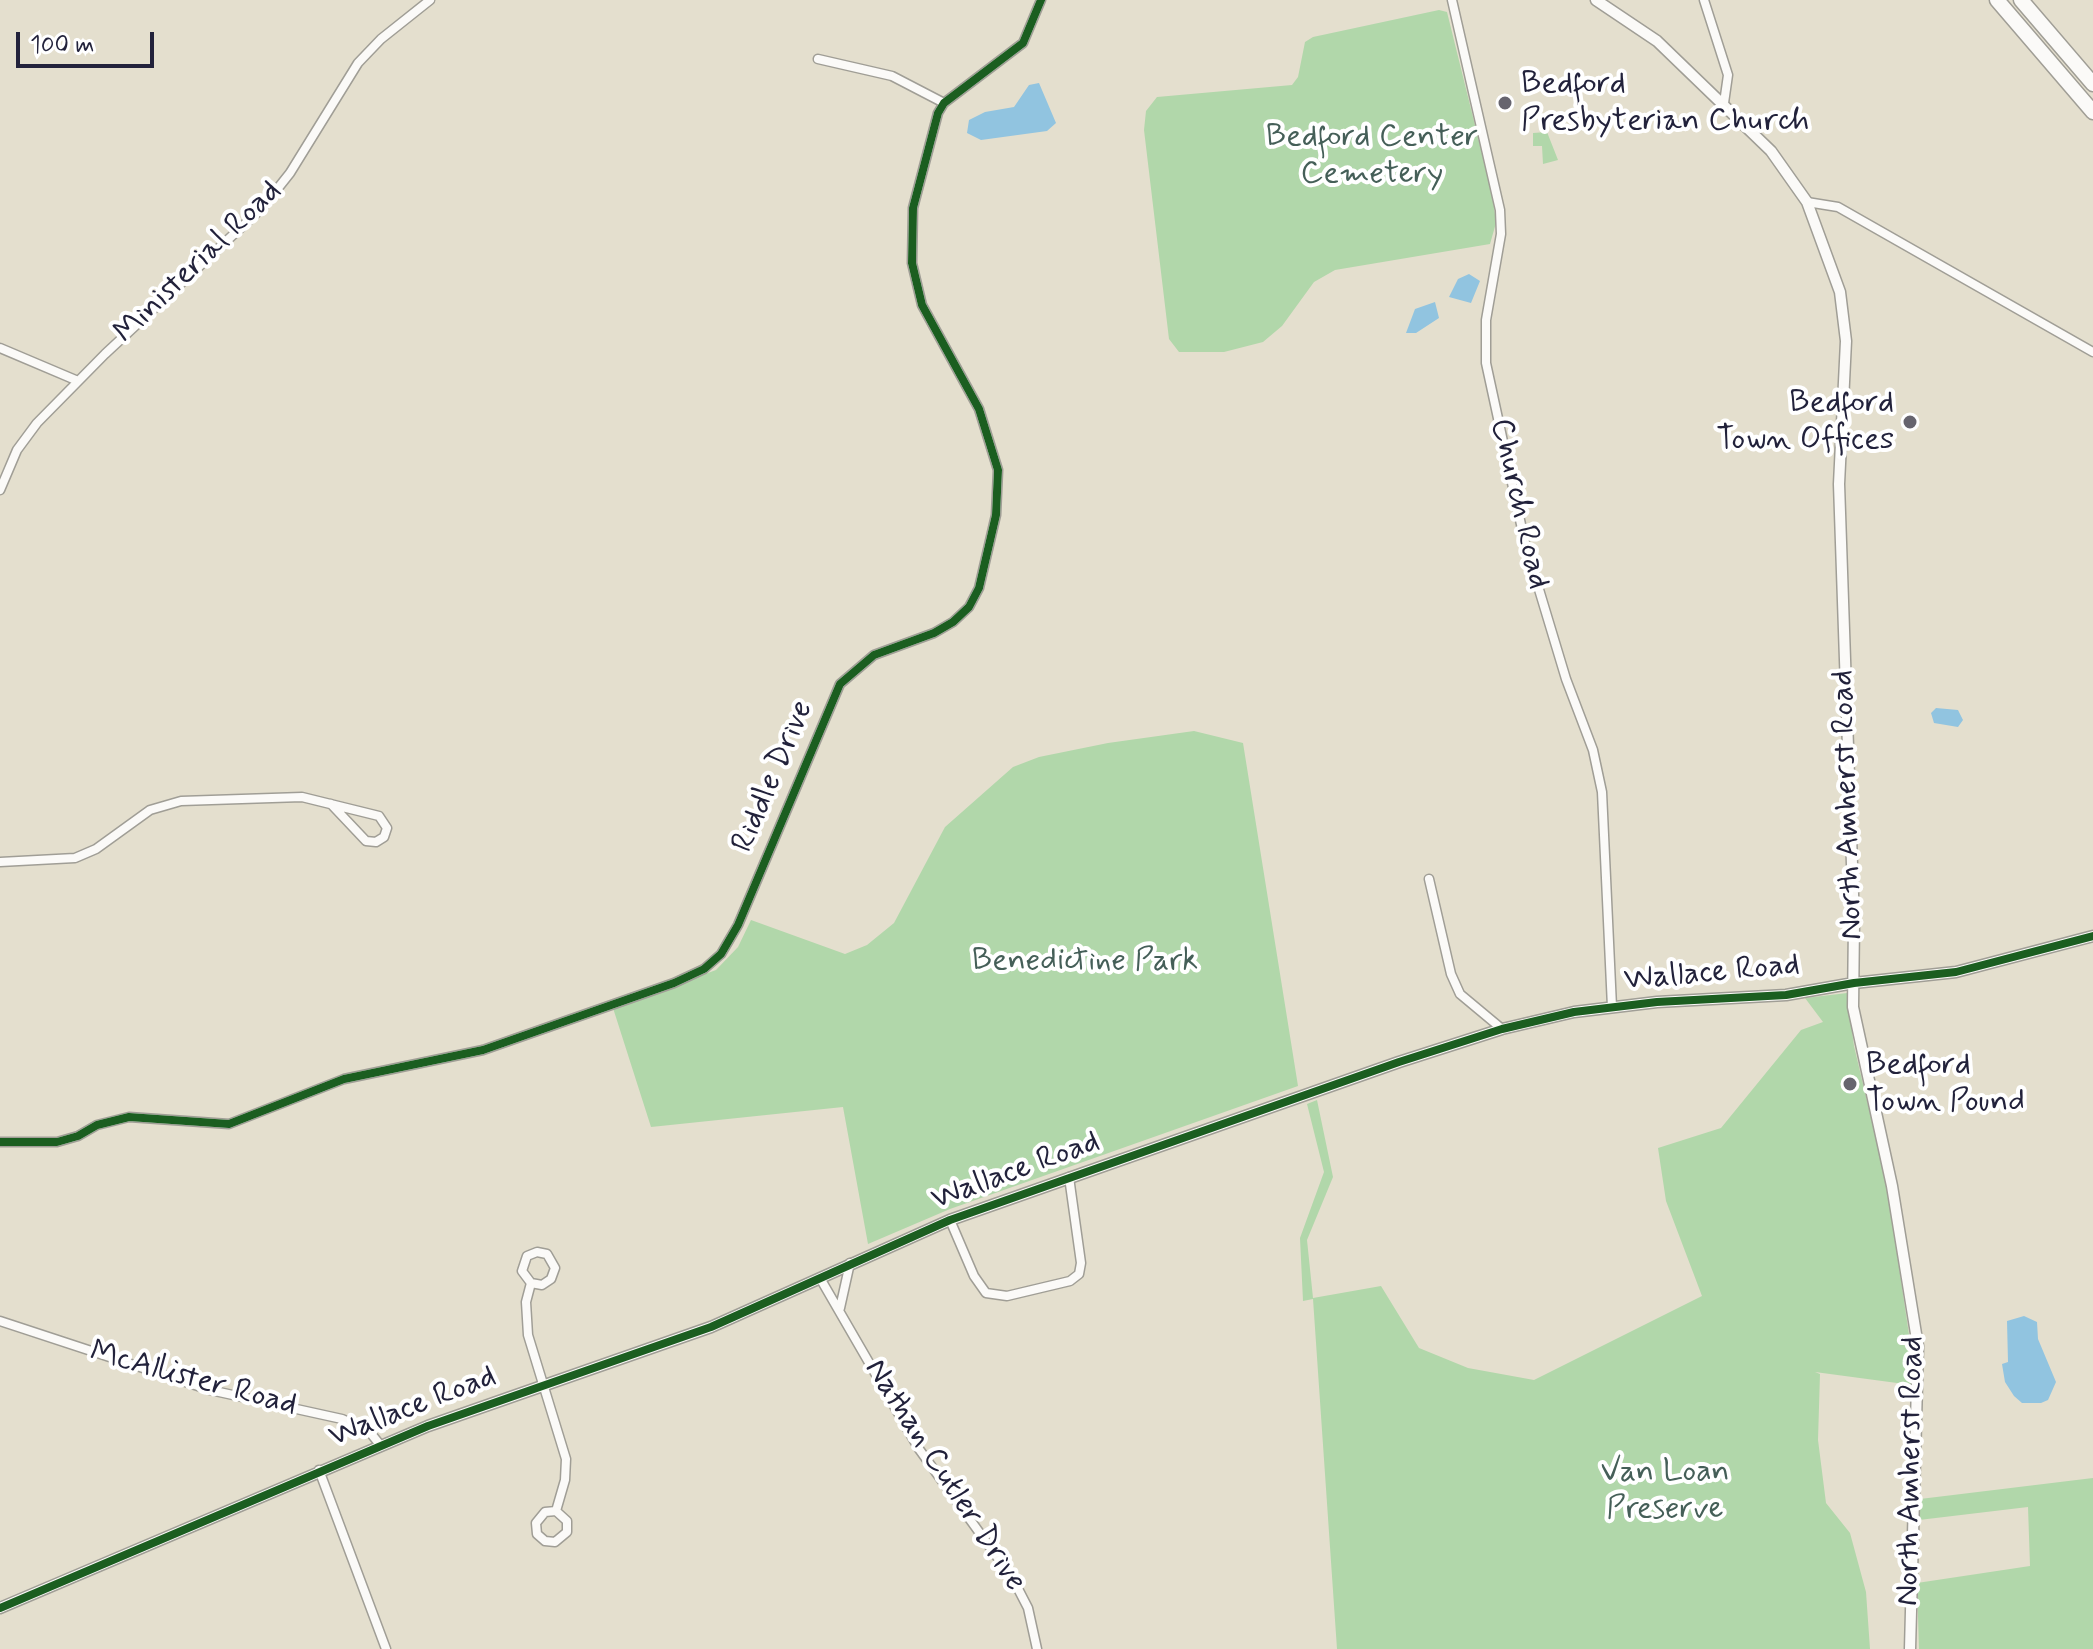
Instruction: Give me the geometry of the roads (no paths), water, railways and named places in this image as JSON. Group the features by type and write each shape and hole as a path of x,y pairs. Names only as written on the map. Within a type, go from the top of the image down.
{"highway":[{"path":"1997,0 2093,112"},
{"path":"2021,0 2093,84"}],"street":[{"name":"Ministerial Road","path":"0,490 23,441 78,381 263,207 290,173 358,63 381,39 430,0"},
{"path":"818,59 868,67 944,103 1023,43 1041,0"},
{"name":"Church Road","path":"1452,0 1500,210 1501,234 1486,320 1486,363 1525,543 1564,674 1593,750 1602,792 1612,1007"},
{"name":"North Amherst Road","path":"1596,0 1657,41 1771,151 1807,202 1836,276 1845,326 1839,484 1854,1020 1892,1186 1918,1346 1910,1649"},
{"path":"1704,0 1728,75 1724,103"},
{"name":"Riddle Drive","path":"0,1142 57,1142 78,1136 97,1125 129,1117 229,1124 344,1079 483,1050 674,983 704,969 721,954 738,925 840,684 855,668 874,655 953,622 975,598 986,567 999,492 993,449 974,398 928,319 912,263 911,230 917,187 933,125 944,103"},
{"path":"1807,202 1838,207 2093,352"},
{"path":"0,348 78,381"},
{"path":"0,862 64,859 86,854 140,816 170,803 292,796 331,804 379,816 387,828 384,837 376,842 366,841 331,804"},
{"path":"1429,879 1451,974 1460,994 1502,1029"},
{"name":"Wallace Road","path":"0,1608 319,1470 543,1384 711,1327 950,1220 1502,1029 1612,1007 1786,995 1988,966 2093,936"},
{"path":"950,1220 974,1276 986,1293 1007,1296 1070,1281 1079,1274 1081,1263 1069,1177"},
{"path":"537,1252 547,1254 554,1263 551,1279 542,1285 531,1283 523,1276 524,1260 537,1252"},
{"path":"840,1308 850,1263"},
{"name":"Nathan Cutler Drive","path":"820,1278 919,1449 1013,1579 1028,1608 1037,1649"},
{"path":"531,1283 526,1324 566,1459 565,1480 556,1511"},
{"name":"McAllister Road","path":"0,1321 221,1393 342,1419 369,1431 381,1446"},
{"path":"319,1470 386,1649"}],"water":[{"path":"1039,83 1056,123 1047,131 981,140 967,133 969,120 985,112 1014,107 1029,85"},
{"path":"1469,274 1480,281 1471,303 1449,297 1458,279"},
{"path":"1435,302 1439,318 1416,333 1406,333 1415,309"},
{"path":"1936,708 1958,710 1963,720 1958,727 1934,723 1931,713"},
{"path":"2024,1316 2037,1322 2038,1339 2056,1382 2048,1400 2041,1403 2022,1403 2005,1382 2002,1364 2008,1362 2007,1321"}],"place":[{"name":"Bedford Presbyterian Church","path":"1505,103"},
{"name":"Bedford Town Offices","path":"1910,422"},
{"name":"Bedford Town Pound","path":"1850,1084"}],"park label":[{"name":"Bedford Center Cemetery","path":"1372,156"},
{"name":"Benedictine Park","path":"1085,962"},
{"name":"Van Loan Preserve","path":"1665,1492"}]}
